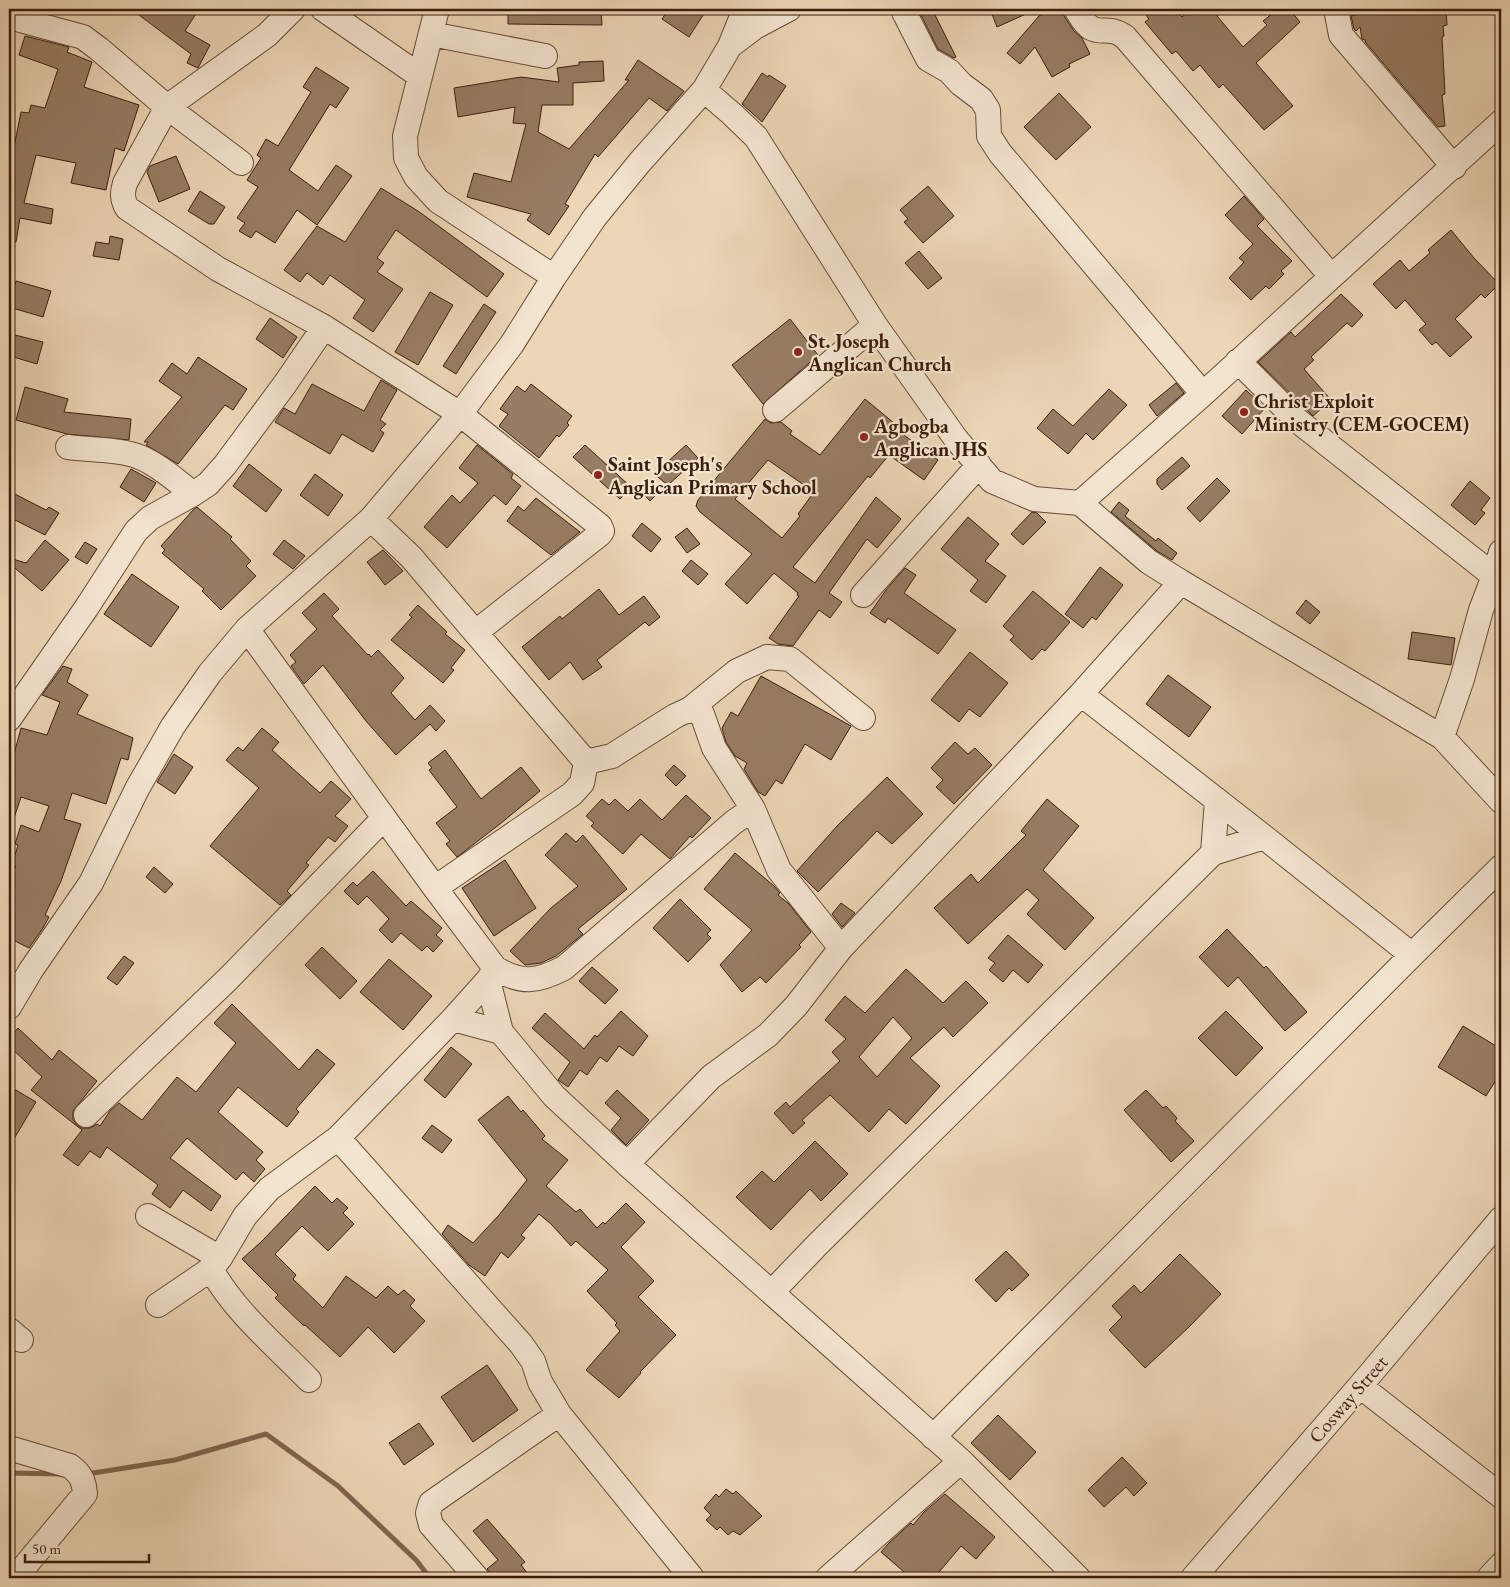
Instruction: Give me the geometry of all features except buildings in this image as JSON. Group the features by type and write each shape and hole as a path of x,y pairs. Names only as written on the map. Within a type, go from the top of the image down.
{"street":[{"path":"10,9 9,17 83,37 100,49 167,107 241,163"},
{"path":"293,9 267,35 167,107 125,183 122,191 123,201 127,208 218,269 324,327 460,414 600,526 602,531 600,534 476,632"},
{"path":"323,9 420,76"},
{"path":"437,9 405,136 406,158 416,177 438,201 554,277"},
{"path":"9,1007 31,970 91,883 137,789 173,726 210,673 248,629 370,519 460,414 512,344 554,277 601,210 640,162 704,90 730,46 745,9"},
{"path":"730,46 755,27 788,9"},
{"path":"905,9 904,12 928,59 949,72 981,99 988,110 989,136 1000,153 1203,394"},
{"path":"1076,9 1090,28 1110,30 1126,37 1331,276"},
{"path":"1336,9 1341,34 1454,167"},
{"path":"431,34 544,56"},
{"path":"704,90 756,137 875,325 956,439 992,481 1034,499 1080,503 1149,562 1442,737 1501,802"},
{"path":"1080,503 1454,167 1501,122"},
{"path":"775,410 875,325"},
{"path":"9,719 88,607 136,531 150,518 208,484 225,465 285,384 324,327"},
{"path":"1238,362 1298,421 1494,576"},
{"path":"68,447 141,458 171,476 193,494"},
{"path":"863,595 979,465"},
{"path":"370,519 411,557 586,762"},
{"path":"1442,737 1501,552"},
{"path":"627,1164 711,1077 768,1035 796,1006 841,948 1081,694 1181,582"},
{"path":"248,629 435,888 492,974 501,1032 554,1096 627,1164 961,1461 1078,1578"},
{"path":"586,762 612,756 674,716 690,709 737,670 767,657 790,659 863,718"},
{"path":"1081,694 1412,955"},
{"path":"690,709 702,714 714,748 753,809 779,870 841,948"},
{"path":"435,888 572,794 582,783 586,762"},
{"path":"1213,853 1217,800"},
{"path":"492,974 526,980 546,977 564,968 734,822 753,809"},
{"path":"86,1115 228,979 384,818"},
{"path":"772,1292 817,1245 1213,853 1264,837"},
{"path":"933,1437 1501,867"},
{"path":"158,1305 215,1264 245,1216 269,1189 338,1138 453,1019 492,974"},
{"path":"453,1019 501,1032"},
{"path":"338,1138 521,1344 533,1361 540,1382 559,1414 692,1578"},
{"path":"148,1216 215,1264 219,1284 235,1304 309,1380"},
{"name":"Cosway Street","path":"1193,1578 1360,1386 1501,1219"},
{"path":"1360,1386 1501,1496"},
{"path":"477,1578 431,1525 428,1514 431,1504 559,1414"},
{"path":"9,1448 70,1466 78,1472 84,1481 85,1494 15,1578"},
{"path":"828,1578 961,1461"},
{"path":"1489,1578 1501,1565"}],"waterway":[{"path":"87,1474 175,1460 266,1434 338,1486 416,1560 430,1578"},
{"path":"9,1473 61,1474"}],"place":[{"name":"St. Joseph Anglican Church","path":"798,352"},
{"name":"Christ Exploit Ministry (CEM-GOCEM)","path":"1244,412"},
{"name":"Agbogba Anglican JHS","path":"864,437"},
{"name":"Saint Joseph's Anglican Primary School","path":"598,475"}]}
